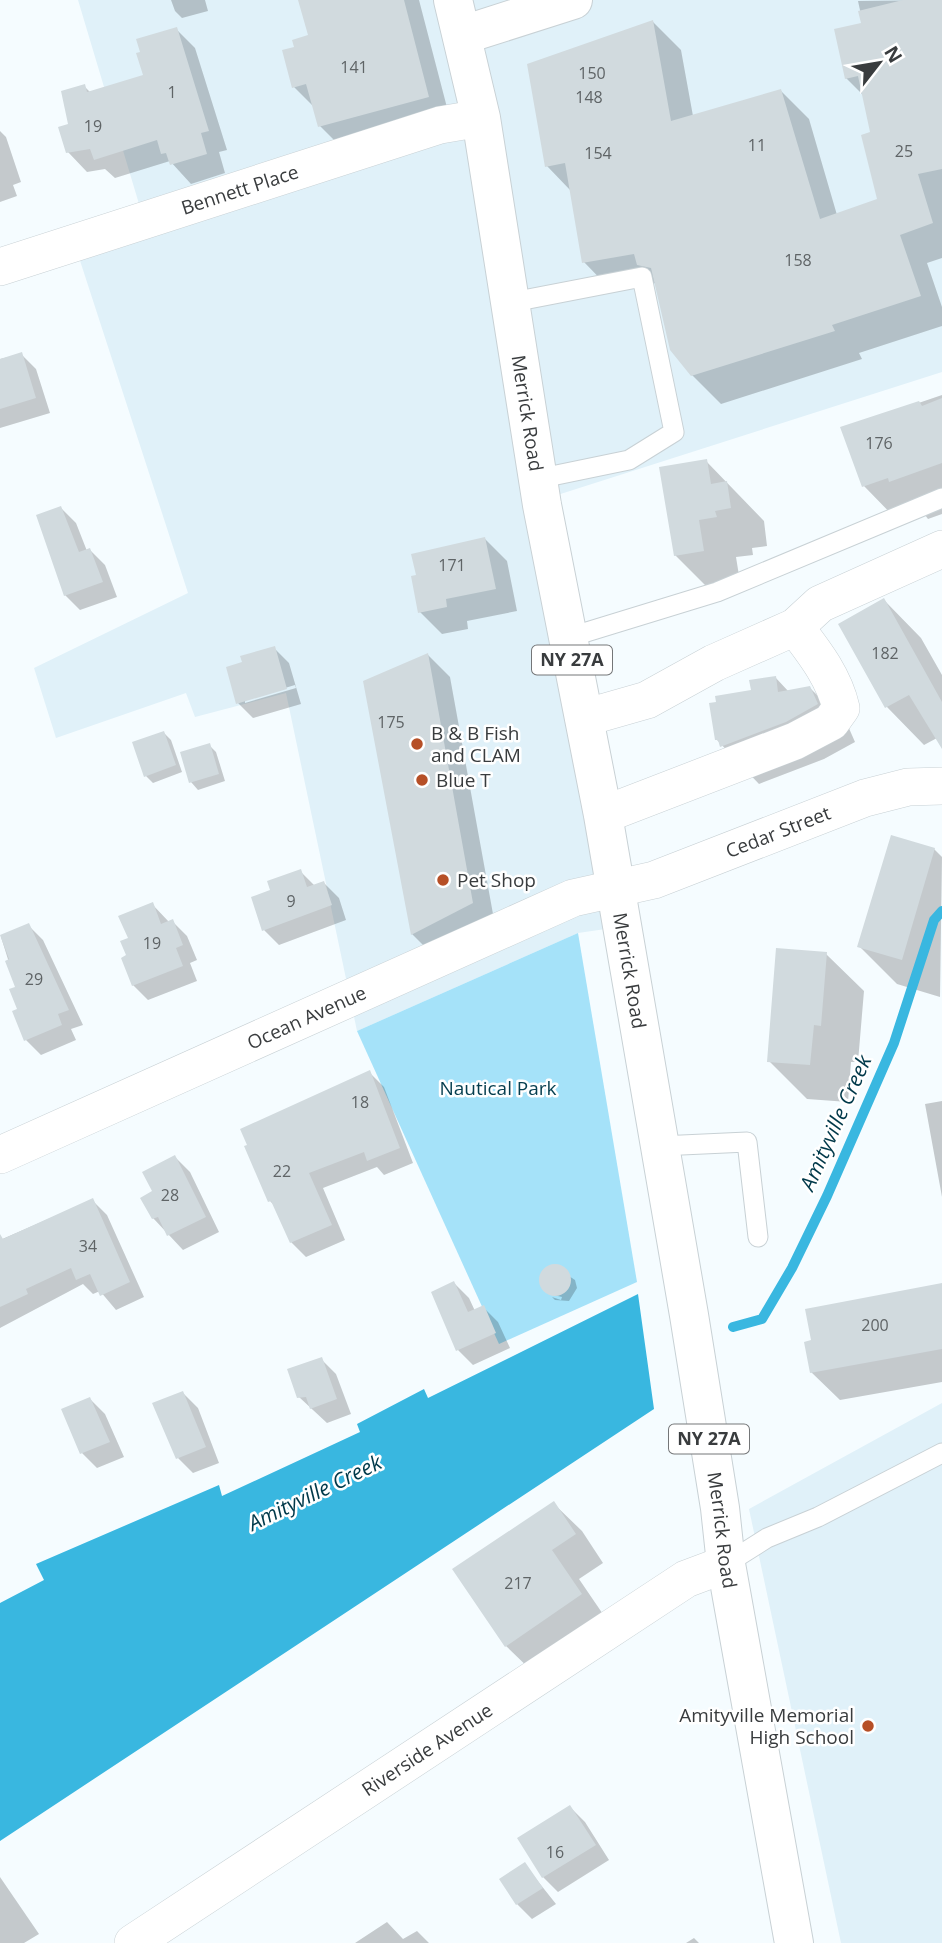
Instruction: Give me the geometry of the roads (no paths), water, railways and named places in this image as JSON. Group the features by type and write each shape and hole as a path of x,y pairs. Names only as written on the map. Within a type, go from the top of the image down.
{"main road":[{"path":"458,18 573,0"},
{"name":"Merrick Road","path":"458,18 481,118 537,479 603,815 720,1508 726,1564 794,1943"}],"street":[{"name":"Bennett Place","path":"0,267 440,125 481,118"},
{"path":"584,718 648,700 715,663 795,627 820,604 942,549"},
{"path":"603,815 795,741 831,722 841,708 838,692 822,664 795,627"},
{"name":"Cedar Street","path":"614,889 654,880 865,798 908,787 942,786"},
{"name":"Ocean Avenue","path":"0,1155 572,898 614,889"},
{"name":"Riverside Avenue","path":"133,1943 686,1579 726,1564"}],"lane":[{"path":"508,303 642,277 674,432 629,460 537,479"},
{"path":"567,638 717,592 760,571 942,498"},
{"path":"660,1146 747,1142 758,1237"},
{"path":"726,1564 767,1538 818,1517 942,1453"}],"water":[{"path":"638,1294 654,1409 0,1841 0,1603 44,1580 36,1564 219,1485 222,1496 360,1432 357,1424 424,1389 428,1398"}],"waterway":[{"name":"Amityville Creek","path":"733,1327 762,1319 792,1268 827,1196 894,1043 934,920 942,911"}],"place":[{"name":"B & B Fish and CLAM","path":"417,744"},
{"name":"Blue T","path":"422,780"},
{"name":"Pet Shop","path":"443,880"},
{"name":"Amityville Memorial High School","path":"868,1726"}],"park label":[{"name":"Nautical Park","path":"498,1088"}]}
